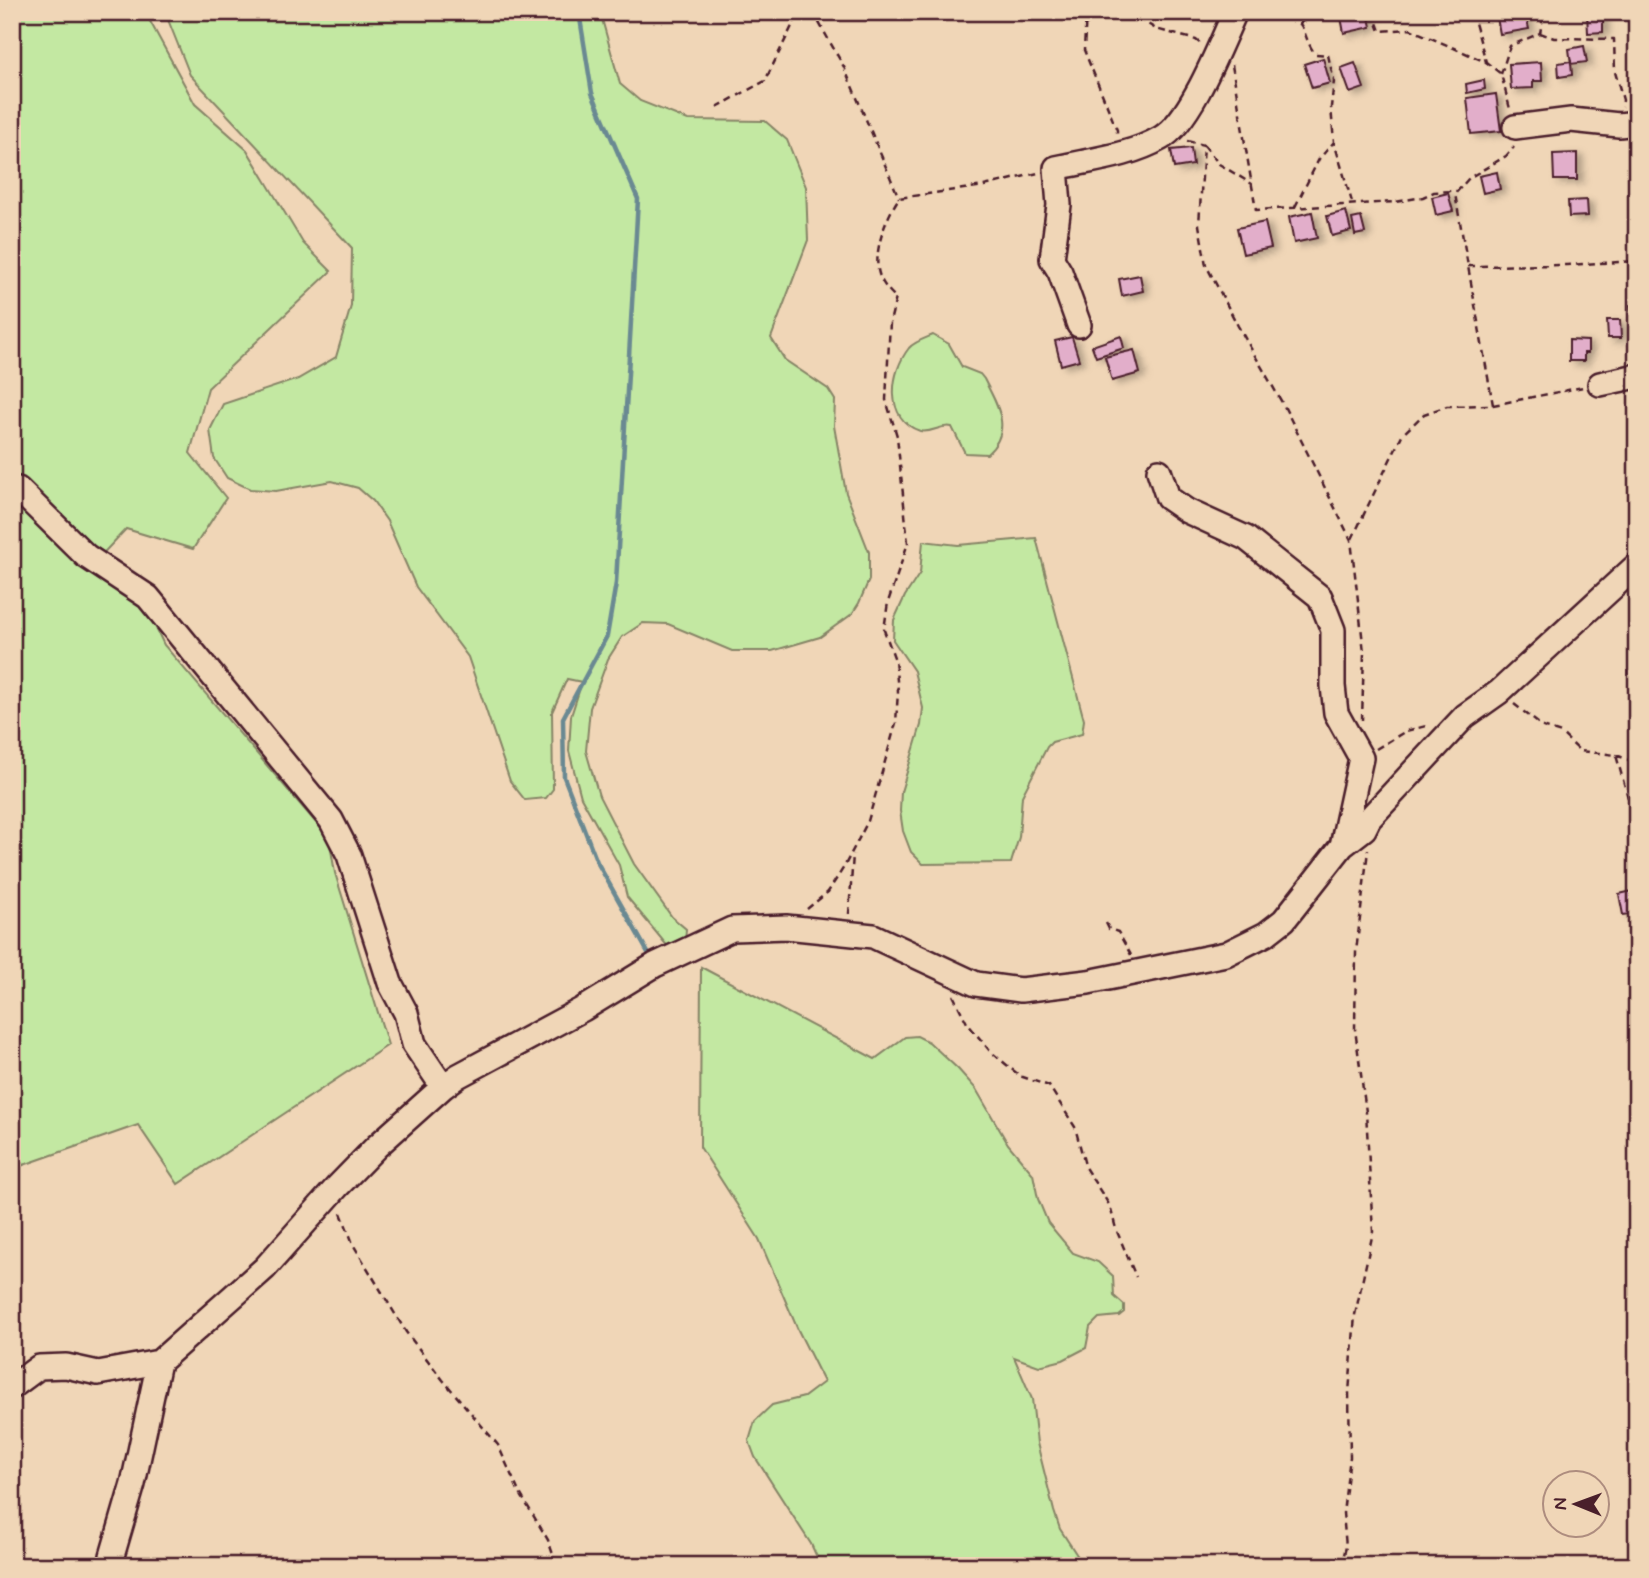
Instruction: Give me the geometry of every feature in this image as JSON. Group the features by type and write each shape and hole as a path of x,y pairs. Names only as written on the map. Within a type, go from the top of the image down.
{"street":[{"path":"1079,325 1060,272 1052,259 1059,205 1056,168 1129,151 1161,138 1180,122 1235,12"},
{"path":"1515,127 1571,120 1628,124"},
{"path":"1600,384 1637,376"},
{"path":"1158,471 1168,498 1187,511 1246,538 1320,597 1333,630 1336,713 1362,758 1342,846"},
{"path":"12,488 18,489 86,556 148,597 331,820 349,855 390,983 406,1013 414,1044 443,1087"},
{"path":"12,1387 39,1367 66,1366 98,1373 159,1362 265,1268 377,1146 443,1087 458,1076 583,1009 655,965 732,929 786,927 873,936 976,984 1021,990 1087,982 1226,954 1266,934 1284,920 1342,846 1364,829 1369,819 1465,716 1499,692 1637,565"},
{"path":"112,1566 112,1556 132,1484 159,1362"}],"path":[{"path":"717,107 765,81 799,12"},
{"path":"813,12 845,68 899,198"},
{"path":"1086,12 1084,50 1116,130 1117,139 1129,151"},
{"path":"1085,26 1103,12"},
{"path":"1128,12 1156,29 1196,40 1232,65 1256,210 1395,202 1423,197 1434,192 1458,191"},
{"path":"1278,12 1293,17 1300,23 1315,54 1328,55 1334,80 1331,107 1334,142 1352,203"},
{"path":"1300,23 1317,12"},
{"path":"1373,12 1380,31 1410,29 1486,62 1501,74"},
{"path":"1472,12 1486,62"},
{"path":"1540,33 1544,12"},
{"path":"1493,405 1455,194 1469,178 1514,149 1515,127 1501,74 1510,46 1540,33 1554,38 1614,39 1615,72 1628,124"},
{"path":"1161,138 1204,145 1219,164 1252,184"},
{"path":"1295,207 1319,159 1334,142"},
{"path":"1204,145 1199,225 1206,265 1284,406 1351,540 1364,652 1362,758"},
{"path":"786,927 828,892 853,851 868,821 896,723 898,702 895,660 884,630 888,601 908,543 897,436 886,400 890,322 896,298 881,280 878,268 880,242 888,215 899,198 984,186 1056,168"},
{"path":"1468,266 1637,261"},
{"path":"1351,540 1402,435 1424,414 1447,406 1493,405 1600,384"},
{"path":"1499,692 1543,727 1561,733 1580,751 1616,755 1637,763"},
{"path":"1362,758 1406,732 1430,725"},
{"path":"1616,755 1637,830"},
{"path":"1340,1566 1346,1547 1343,1513 1350,1457 1349,1393 1354,1315 1373,1231 1366,1112 1355,1029 1356,952 1369,839 1364,829"},
{"path":"845,933 849,914 853,851"},
{"path":"1106,923 1109,929 1118,932 1125,942 1133,958 1133,971"},
{"path":"953,994 967,1023 990,1051 1020,1076 1049,1086 1075,1127 1086,1169 1110,1206 1116,1229 1136,1277"},
{"path":"337,1187 341,1216 371,1277 443,1380 498,1445 518,1490 548,1541 557,1566"}],"green space":[{"path":"12,12 145,12 195,104 247,150 303,243 331,271 208,388 190,453 226,498 193,549 126,529 92,565 142,599 164,645 329,838 335,873 388,1045 178,1184 138,1125 12,1169"},
{"path":"165,12 600,12 620,84 640,101 688,120 765,121 787,140 806,187 808,240 771,338 785,360 828,389 835,400 834,426 846,493 869,552 869,580 852,614 820,637 772,651 732,651 668,624 643,623 622,637 608,659 590,708 586,751 599,796 634,864 672,917 686,929 685,942 669,948 627,897 619,865 581,797 569,751 571,716 582,682 567,679 552,712 553,789 546,798 525,800 510,781 468,657 416,587 387,521 373,501 358,488 332,481 276,491 250,489 227,478 214,458 210,430 223,404 298,379 336,357 351,306 352,248 190,75"},
{"path":"933,335 949,344 962,367 980,374 994,398 1000,417 1000,436 987,454 965,453 952,427 920,431 908,425 900,416 894,394 898,369 911,346"},
{"path":"1036,538 1084,720 1082,734 1052,742 1047,747 1022,796 1019,837 1011,863 923,864 911,852 903,831 900,811 901,792 921,725 923,708 914,671 893,640 894,620 920,573 923,541 958,545"},
{"path":"701,967 875,1059 905,1037 917,1036 929,1042 976,1089 1008,1144 1033,1174 1038,1199 1048,1223 1073,1253 1098,1262 1113,1276 1114,1296 1124,1305 1124,1312 1119,1316 1099,1318 1090,1327 1086,1348 1063,1360 1039,1366 1014,1357 1032,1399 1037,1443 1060,1529 1084,1566 821,1566 811,1544 755,1457 749,1441 755,1421 772,1405 804,1397 824,1382 798,1330 759,1239 700,1147"}],"building":[{"path":"1340,12 1368,12 1371,27 1344,33"},
{"path":"1496,12 1525,12 1529,29 1500,34"},
{"path":"1587,12 1600,12 1600,17 1603,17 1603,32 1588,33"},
{"path":"1584,46 1587,62 1571,64 1569,49"},
{"path":"1323,58 1330,83 1312,88 1304,64"},
{"path":"1571,61 1572,75 1559,77 1558,63"},
{"path":"1541,62 1542,81 1533,81 1533,88 1511,89 1509,64"},
{"path":"1355,63 1364,88 1350,93 1341,68"},
{"path":"1484,80 1485,89 1467,93 1466,84"},
{"path":"1496,94 1501,131 1471,134 1467,98"},
{"path":"1191,148 1193,165 1174,168 1171,150"},
{"path":"1577,153 1577,180 1554,180 1553,154"},
{"path":"1497,172 1500,189 1483,193 1479,176"},
{"path":"1448,193 1453,211 1436,215 1432,197"},
{"path":"1587,200 1588,216 1569,217 1568,201"},
{"path":"1346,211 1351,231 1332,236 1327,216"},
{"path":"1312,212 1317,238 1294,243 1289,217"},
{"path":"1361,217 1365,233 1355,235 1352,219"},
{"path":"1265,222 1271,248 1243,254 1237,228"},
{"path":"1140,275 1143,291 1122,296 1119,279"},
{"path":"1637,304 1637,329 1632,329 1630,305"},
{"path":"1607,320 1620,320 1621,338 1608,338"},
{"path":"1121,336 1124,348 1096,357 1092,346"},
{"path":"1072,337 1079,360 1061,365 1055,341"},
{"path":"1569,340 1588,341 1588,353 1584,353 1584,361 1569,361"},
{"path":"1134,350 1140,373 1112,381 1105,357"},
{"path":"1637,890 1637,913 1623,915 1619,894"}],"waterway":[{"path":"579,12 592,93 638,199 616,583 607,636 563,718 564,777 597,862 651,958"}]}
